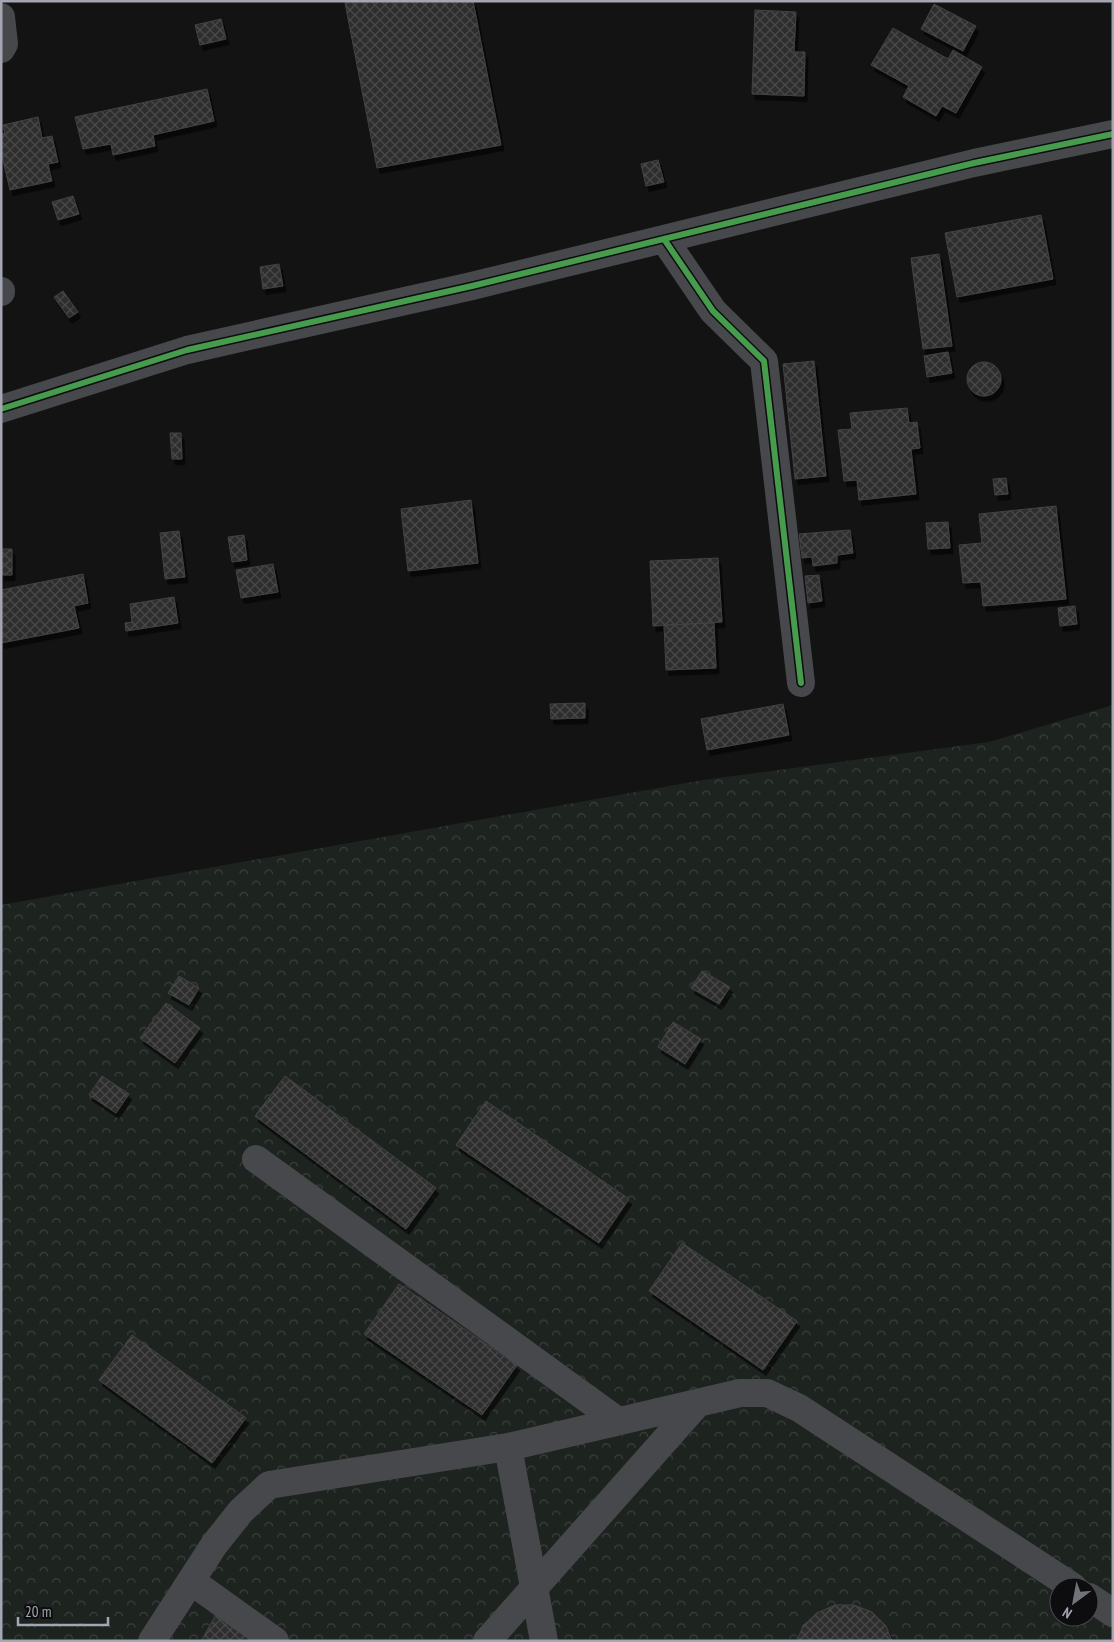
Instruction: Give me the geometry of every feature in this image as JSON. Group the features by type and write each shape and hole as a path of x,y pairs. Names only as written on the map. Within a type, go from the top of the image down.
{"street":[{"path":"1,17 4,44 1,49"},
{"path":"1,409 187,350 472,286 974,163 1113,134"},
{"path":"664,239 712,311 764,362 801,683"},
{"path":"256,1159 618,1421"},
{"path":"152,1641 214,1545 241,1511 269,1485 508,1447 740,1394 768,1393 799,1408 1059,1577"},
{"path":"487,1641 697,1404"},
{"path":"508,1447 544,1641"},
{"path":"191,1581 275,1641"},
{"path":"1099,1604 1113,1613"}],"green space":[{"path":"1113,705 1113,1641 1,1641 1,905 703,780 989,742"}],"building":[{"path":"355,1 473,1 501,145 377,168 345,3"},
{"path":"934,4 976,26 963,51 921,29"},
{"path":"755,10 796,12 794,52 805,52 804,96 752,94"},
{"path":"221,19 226,39 200,45 195,25"},
{"path":"893,28 948,59 953,50 982,67 956,113 942,106 936,116 903,97 909,86 871,65"},
{"path":"207,89 214,121 153,135 155,146 113,155 111,144 83,149 75,117"},
{"path":"38,117 42,138 52,136 58,162 48,164 52,181 10,190 1,152 1,134 5,133 3,125"},
{"path":"658,160 664,182 646,186 641,164"},
{"path":"73,196 79,214 58,220 52,202"},
{"path":"1041,215 1053,279 957,297 945,233"},
{"path":"939,254 952,346 923,349 911,258"},
{"path":"279,264 283,286 263,289 260,267"},
{"path":"63,291 78,312 69,318 54,297"},
{"path":"948,352 952,373 927,377 924,356"},
{"path":"814,361 826,476 795,479 783,364"},
{"path":"984,362 996,367 1001,379 996,391 984,396 972,391 967,379 972,367"},
{"path":"907,408 909,423 917,422 920,448 911,449 916,494 859,500 857,480 844,481 838,430 852,429 850,413"},
{"path":"170,433 181,433 182,459 172,459"},
{"path":"1006,478 1008,494 995,495 993,479"},
{"path":"471,500 478,563 408,571 401,509"},
{"path":"1056,506 1066,599 983,606 981,582 963,583 959,545 982,543 979,514"},
{"path":"948,522 950,548 928,549 926,523"},
{"path":"850,530 853,553 837,555 837,563 813,566 812,557 802,558 799,534"},
{"path":"179,531 185,577 165,579 160,533"},
{"path":"244,535 247,560 232,562 228,537"},
{"path":"1,549 12,549 12,575 1,575"},
{"path":"718,558 722,622 653,626 650,561"},
{"path":"273,564 278,592 241,598 236,570"},
{"path":"83,574 88,603 74,606 79,628 1,643 1,590"},
{"path":"819,575 822,601 808,603 805,576"},
{"path":"174,597 178,623 126,631 125,623 132,622 130,604"},
{"path":"1075,606 1077,624 1060,626 1058,608"},
{"path":"714,623 716,668 666,670 664,625"},
{"path":"585,703 585,718 551,719 550,704"},
{"path":"783,704 789,735 707,750 701,719"},
{"path":"702,971 730,987 719,1004 691,988"},
{"path":"179,976 199,988 189,1005 168,993"},
{"path":"166,1003 200,1028 175,1063 140,1038"},
{"path":"673,1022 701,1039 685,1064 658,1047"},
{"path":"102,1076 129,1094 116,1113 89,1095"},
{"path":"285,1076 436,1188 406,1229 255,1116"},
{"path":"486,1101 629,1199 599,1243 456,1145"},
{"path":"682,1243 797,1321 763,1370 649,1291"},
{"path":"399,1284 517,1365 482,1415 364,1334"},
{"path":"132,1335 246,1418 212,1463 99,1380"},
{"path":"835,1605 854,1605 872,1612 886,1626 892,1641 797,1641 803,1626 817,1613"},
{"path":"217,1613 264,1641 201,1641"}],"cycle path":[{"path":"1,409 187,350 472,286 974,163 1113,134"},
{"path":"664,239 713,311 764,361 801,683"}]}
